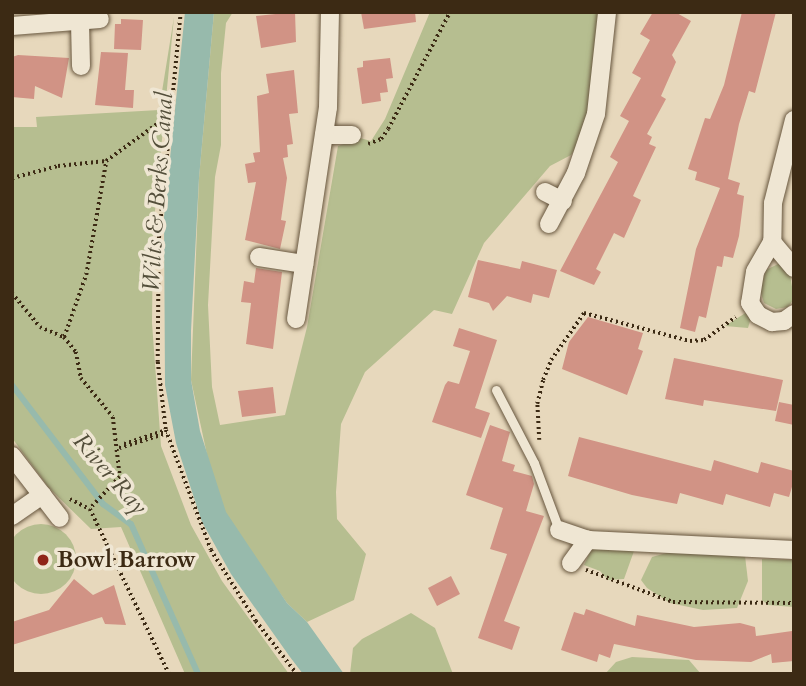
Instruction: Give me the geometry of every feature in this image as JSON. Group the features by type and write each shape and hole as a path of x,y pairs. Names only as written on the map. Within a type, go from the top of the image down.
{"street":[{"path":"296,319 324,135 331,63 330,12"},
{"path":"549,224 563,201 596,114 607,12"},
{"path":"12,26 100,19"},
{"path":"80,22 82,66"},
{"path":"794,120 773,203 772,242 755,272 751,307 772,322 794,314"},
{"path":"324,135 352,135"},
{"path":"545,192 563,201"},
{"path":"772,242 794,268"},
{"path":"259,257 304,264"},
{"path":"12,456 60,518"},
{"path":"12,516 42,495"},
{"path":"559,530 588,540 794,550"},
{"path":"572,564 588,540"}],"lane":[{"path":"496,390 534,463 559,530"}],"path":[{"path":"181,12 159,222 157,331 167,432 211,550 256,621 297,674"},
{"path":"352,135 359,145 381,139 450,12"},
{"path":"12,178 58,166 106,161 170,115"},
{"path":"64,337 86,275 106,161"},
{"path":"12,293 40,327 64,337 76,352 80,378 113,417 120,477 90,509 169,674"},
{"path":"541,452 539,393 551,360 584,313 690,341 704,340 751,307"},
{"path":"118,447 167,432"},
{"path":"572,564 673,602 794,603"}],"shaded area":[{"path":"185,12 214,12 199,178 191,331 191,380 200,431 226,512 287,603 307,622 344,674 303,674 290,657 231,574 202,522 176,443 165,385 164,217"},
{"path":"214,12 233,12 226,23 221,73 221,145 215,177 208,305 212,387 220,425 285,415 307,327 338,146 360,138 371,141 385,119 430,12 599,12 588,113 579,143 571,155 550,166 484,243 452,314 434,310 365,372 341,424 336,492 337,519 366,554 354,600 307,622 287,603 218,506 191,380 199,178"},
{"path":"174,17 153,231 152,323 161,446 191,525 222,581 289,674 185,674 121,527 91,529 49,488 12,438 12,127 37,127 36,117 159,110"},
{"path":"780,263 789,268 794,299 788,307 776,309 764,303 760,290 766,270"},
{"path":"747,312 751,318 748,328 725,326"},
{"name":"Bowl Barrow","path":"41,524 60,530 70,540 76,559 70,578 60,588 41,594 22,588 12,578 6,559 12,540 22,530"},
{"path":"592,548 634,551 624,579 608,580 600,571 584,565"},
{"path":"684,548 745,556 748,581 737,608 703,610 670,603 647,588 641,580 652,557"},
{"path":"762,559 794,560 794,607 768,605 762,600"},
{"path":"411,613 435,628 453,674 350,674 353,648 362,639"},
{"path":"632,657 689,660 701,674 605,674 616,662"}],"building":[{"path":"295,12 296,42 261,48 256,16"},
{"path":"361,12 415,12 416,22 364,29"},
{"path":"653,12 675,12 691,21 672,55 676,62 661,96 666,99 647,134 652,137 649,144 656,147 633,196 641,200 624,238 614,233 596,269 601,272 594,285 560,271 618,162 610,157 629,121 620,116 641,78 632,73 650,40 640,34"},
{"path":"742,12 776,12 755,93 749,91 739,124 728,179 740,183 737,194 744,196 739,236 733,258 724,256 722,267 717,266 706,318 699,316 695,332 680,328 696,249 720,188 695,180 697,172 688,169 705,118 710,119 724,85"},
{"path":"121,19 143,20 141,50 114,49 115,24 121,24"},
{"path":"101,52 128,53 125,90 134,90 133,108 95,105"},
{"path":"18,55 69,58 62,98 35,86 34,99 12,97 12,57"},
{"path":"390,58 393,78 386,79 388,92 380,93 381,101 362,104 357,68 363,67 363,61"},
{"path":"294,70 298,113 289,114 293,144 287,145 288,157 283,158 287,178 281,220 286,221 280,249 245,240 256,182 248,183 245,164 255,162 253,153 260,152 257,96 269,93 266,74"},
{"path":"478,260 520,269 522,261 557,270 549,298 533,294 531,303 507,296 493,311 489,303 468,297"},
{"path":"256,268 282,272 273,349 246,344 251,303 241,302 244,281 254,283"},
{"path":"588,317 643,333 638,349 643,351 627,395 562,369 569,342"},
{"path":"459,328 497,340 475,408 490,413 481,438 432,422 445,385 448,381 459,384 470,351 453,346"},
{"path":"674,358 783,380 776,411 704,400 703,406 665,399"},
{"path":"273,387 276,413 242,417 238,391"},
{"path":"779,402 794,405 794,425 775,421"},
{"path":"490,425 510,432 502,461 515,465 513,471 532,476 534,484 526,511 544,516 504,621 520,627 512,650 478,638 507,554 490,549 503,508 466,495"},
{"path":"579,437 711,471 714,460 758,473 761,462 794,471 794,480 789,497 774,493 770,507 726,494 723,505 680,493 677,504 632,495 568,476"},
{"path":"451,576 460,594 437,606 428,588"},
{"path":"74,579 93,595 114,585 126,625 105,624 102,617 12,645 12,622 49,610"},
{"path":"586,609 635,626 637,615 694,627 740,623 755,627 756,636 792,631 794,661 772,663 771,654 751,662 696,660 614,644 610,658 599,654 597,662 561,650 574,612 584,615"}],"waterway":[{"name":"River Ray","path":"12,385 103,504 131,524 198,674"}],"place":[{"name":"Bowl Barrow","path":"43,560"}],"water label":[{"name":"Wilts & Berks Canal","path":"158,192"}]}
